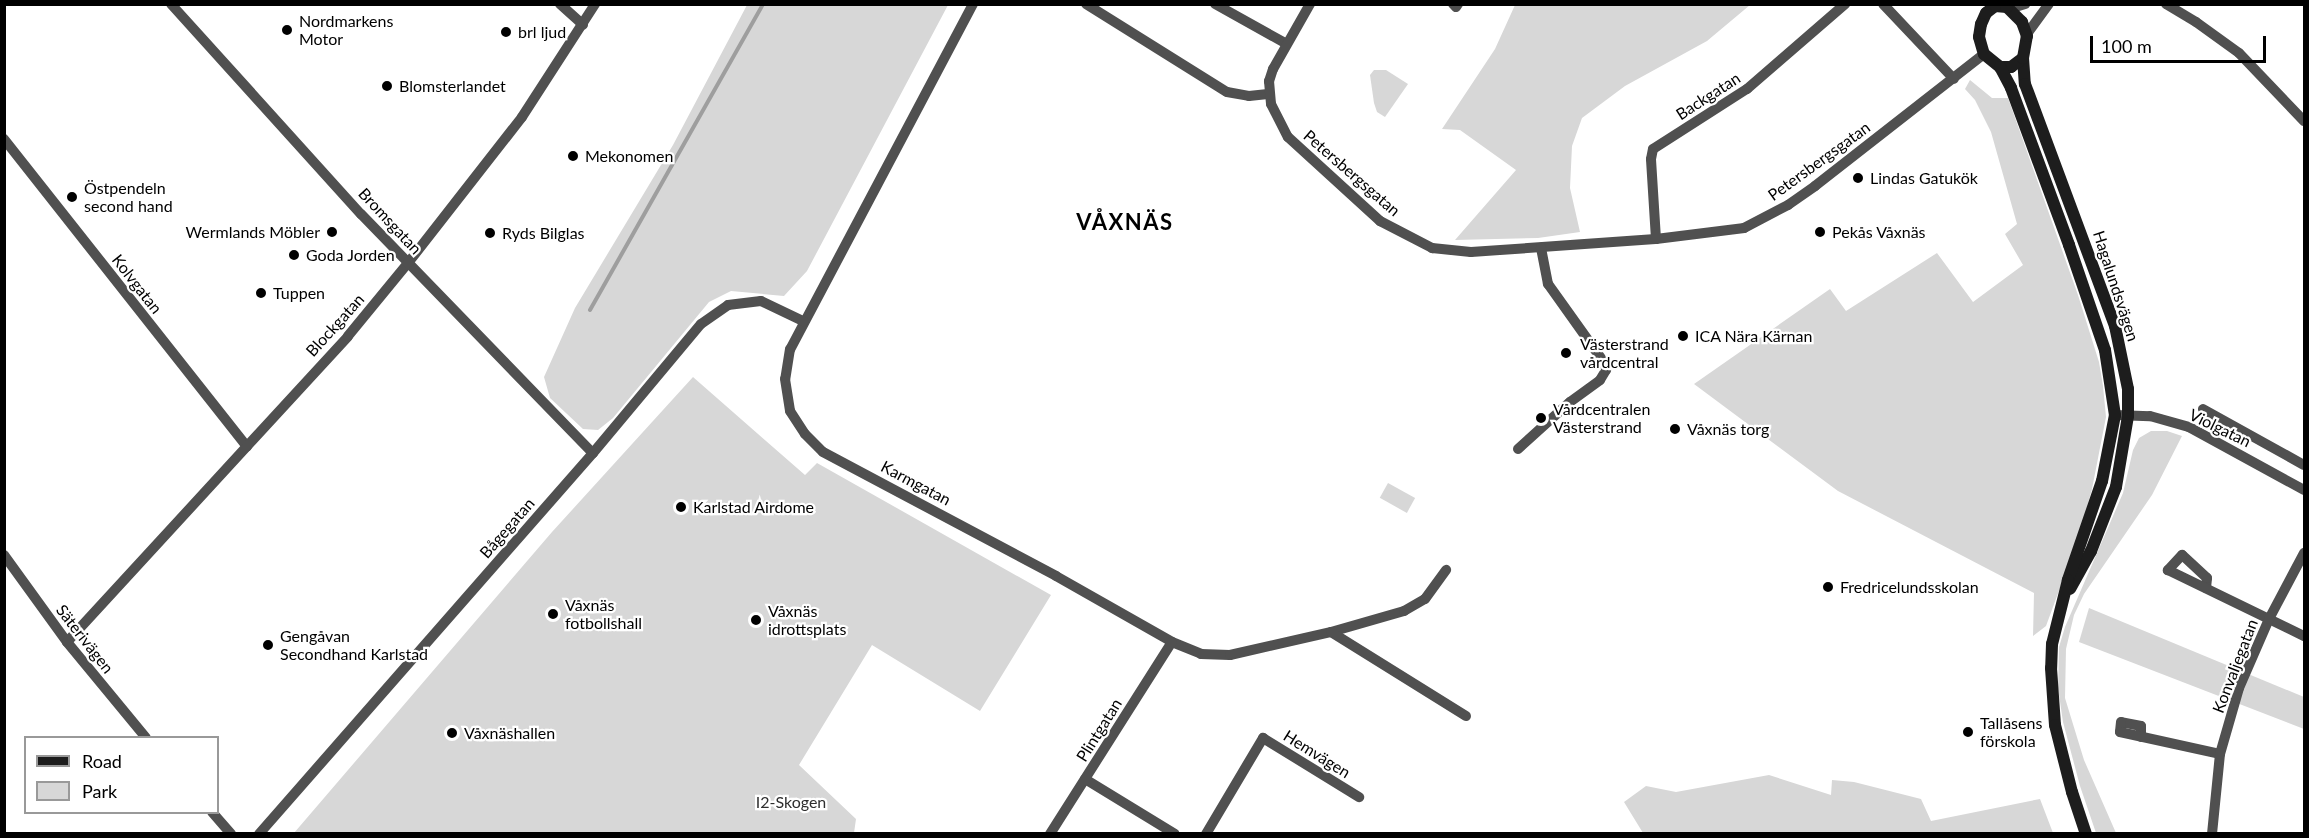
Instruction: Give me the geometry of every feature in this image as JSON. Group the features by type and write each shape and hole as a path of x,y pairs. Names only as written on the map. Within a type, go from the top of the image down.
{"street":[{"name":"Bromsgatan","path":"171,4 408,263 592,453"},
{"path":"560,4 583,25"},
{"name":"Blockgatan","path":"67,642 348,336 522,117 595,4"},
{"name":"Karmgatan","path":"973,4 790,349 785,379 790,411 805,434 823,452 1056,576 1172,642 1201,654 1230,655 1331,632 1417,606 1446,570"},
{"path":"1086,4 1227,92 1249,96 1268,94 1273,69 1310,4"},
{"path":"1215,4 1287,44"},
{"path":"1453,4 1456,7 1458,4"},
{"name":"Backgatan","path":"1656,239 1651,159 1653,149 1747,89 1845,4"},
{"path":"1883,4 1954,79"},
{"path":"2025,4 1985,8 1979,37 1984,54 2000,67 2011,67 2023,58 2027,34 2049,4"},
{"path":"2166,4 2239,53 2304,121"},
{"path":"2008,6 2022,22 2027,34"},
{"name":"Petersbergsgatan","path":"1268,94 1288,137 1380,221 1432,248 1471,252 1656,239 1743,228 1788,205 1984,54"},
{"name":"Hagalundsvägen","path":"2023,58 2025,84 2115,326 2128,389 2128,416 2116,487 2091,551 2075,584 2067,592"},
{"name":"Hagalundsvägen","path":"2000,67 2011,88 2096,321 2105,350 2115,415 2102,481 2056,621 2051,668 2058,736 2086,834"},
{"name":"Kolvgatan","path":"4,139 247,447"},
{"path":"1518,449 1561,410 1600,380 1605,370 1603,361 1548,284 1541,248"},
{"name":"Bågegatan","path":"259,834 592,453 701,324 728,305 761,301 803,321"},
{"name":"Violgatan","path":"2203,409 2304,465"},
{"name":"Violgatan","path":"2115,415 2151,416 2189,427 2304,490"},
{"name":"Konvaljegatan","path":"2212,834 2220,753 2239,688 2269,619 2304,553"},
{"name":"Säterivägen","path":"4,555 67,642 144,736"},
{"path":"2206,588 2304,636"},
{"path":"1331,632 1467,716"},
{"name":"Plintgatan","path":"1050,834 1172,642"},
{"path":"2141,737 2220,753"},
{"name":"Hemvägen","path":"1206,834 1263,738 1359,797"},
{"path":"1085,779 1175,834"},
{"path":"213,814 231,834"}],"green space":[{"path":"747,5 948,5 807,271 784,296 731,291 709,302 613,418 598,430 583,429 550,398 544,377 575,308 673,145"},
{"path":"1515,5 1750,5 1707,41 1625,86 1582,118 1572,146 1570,188 1580,232 1538,238 1455,240 1516,170 1460,130 1442,129 1495,49"},
{"path":"1374,70 1386,70 1408,84 1385,117 1377,112 1374,103 1370,75"},
{"path":"1970,80 1992,98 2008,98 2078,295 2099,362 2103,386 2106,417 2092,489 2078,539 2046,626 2033,636 2034,593 1838,491 1694,384 1830,289 1846,311 1937,253 1973,302 2023,265 2005,234 2017,224 1991,132 1975,100 1965,89"},
{"name":"Våxnäs idrottsplats","path":"693,377 805,475 817,463 1051,595 980,711 872,645 799,765 856,819 854,833 294,833 552,532"},
{"path":"2151,431 2167,431 2182,436 2152,495 2084,594 2074,615 2066,649 2065,698 2084,760 2116,833 2096,833 2080,786 2063,722 2058,688 2059,647 2065,627 2123,493 2133,450 2139,438"},
{"path":"1388,483 1415,498 1407,513 1380,498"},
{"path":"2089,608 2304,697 2304,729 2079,642"},
{"path":"1769,775 1831,795 1832,780 1854,782 1921,799 1931,821 2040,799 2053,833 1643,833 1624,802 1646,786 1676,792"}],"waterway":[{"path":"590,310 763,4"}],"place":[{"name":"Nordmarkens Motor","path":"287,30"},
{"name":"brl ljud","path":"506,32"},
{"name":"Blomsterlandet","path":"387,86"},
{"name":"Mekonomen","path":"573,156"},
{"name":"Lindas Gatukök","path":"1858,178"},
{"name":"Östpendeln second hand","path":"72,197"},
{"name":"Wermlands Möbler","path":"332,232"},
{"name":"Pekås Våxnäs","path":"1820,232"},
{"name":"Ryds Bilglas","path":"490,233"},
{"name":"Goda Jorden","path":"294,255"},
{"name":"Tuppen","path":"261,293"},
{"name":"ICA Nära Kärnan","path":"1683,336"},
{"name":"Västerstrand vårdcentral","path":"1566,353"},
{"name":"Vårdcentralen Västerstrand","path":"1541,418"},
{"name":"Våxnäs torg","path":"1675,429"},
{"name":"Karlstad Airdome","path":"681,507"},
{"name":"Fredricelundsskolan","path":"1828,587"},
{"name":"Våxnäs fotbollshall","path":"553,614"},
{"name":"Våxnäs idrottsplats","path":"756,620"},
{"name":"Gengåvan Secondhand Karlstad","path":"268,645"},
{"name":"Tallåsens förskola","path":"1968,732"},
{"name":"Våxnäshallen","path":"452,733"}],"district":[{"name":"VÅXNÄS","path":"1125,222"}],"park label":[{"name":"I2-Skogen","path":"791,802"}]}
